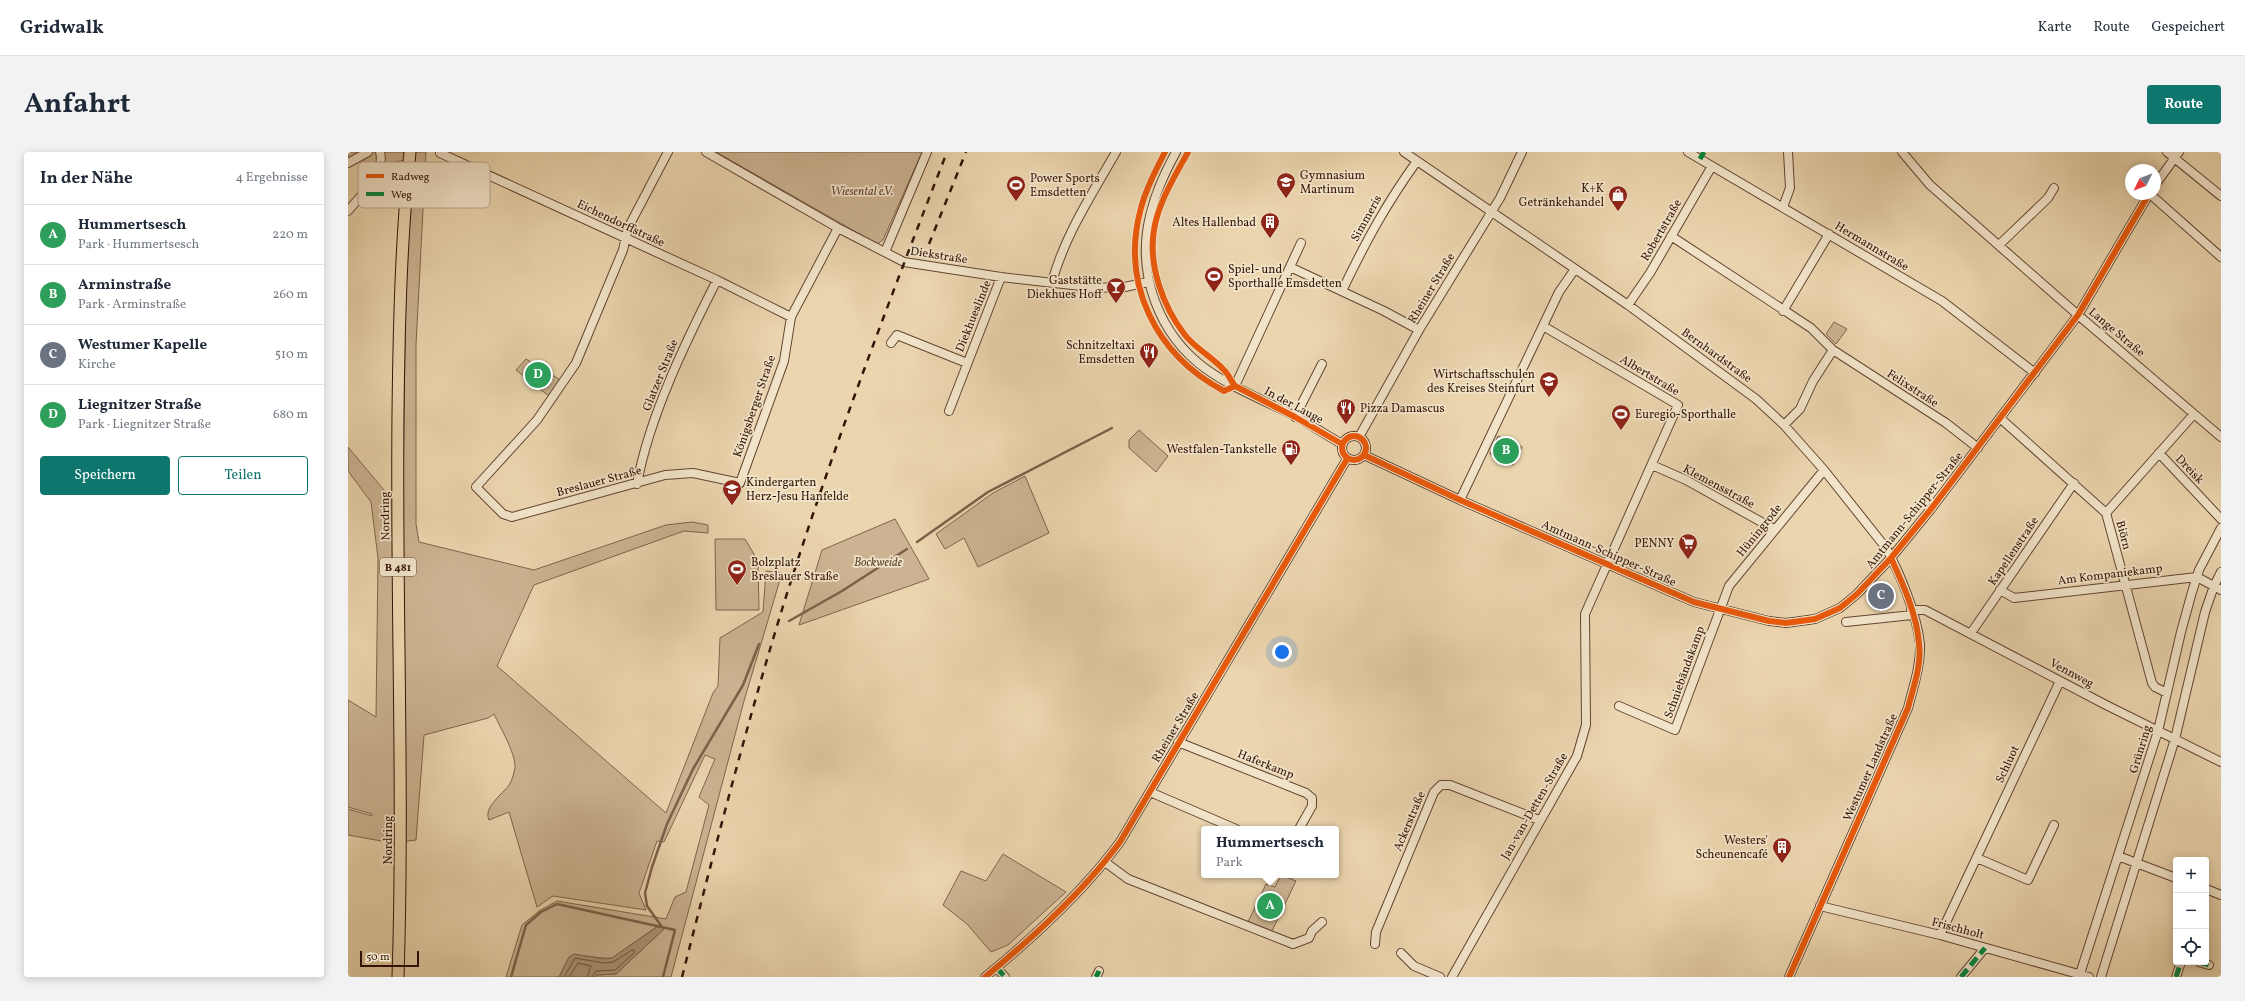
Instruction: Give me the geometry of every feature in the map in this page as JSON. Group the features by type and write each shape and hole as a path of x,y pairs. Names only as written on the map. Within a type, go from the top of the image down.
{"main road":[{"name":"Nordring","path":"398,977 401,867 397,498 399,332 405,208"}],"street":[{"path":"348,163 368,152"},
{"path":"625,238 650,184 668,152"},
{"name":"Diekstraße","path":"706,152 838,228 904,262 1001,277 1109,288 1132,286 1148,282"},
{"path":"885,252 927,152"},
{"path":"1052,282 1058,263 1076,222 1116,152"},
{"name":"In der Lauge","path":"1176,152 1158,192 1149,218 1146,247 1148,282 1163,320 1181,346 1207,370 1342,444"},
{"name":"Bernhardstraße","path":"1405,152 1417,162 1492,210 1628,305 1756,399 1784,425 1824,470 1886,548 1892,558"},
{"name":"Rheiner Straße","path":"1359,437 1419,330 1492,210 1522,152"},
{"name":"Hermannstraße","path":"1688,152 1702,156 1712,166 1942,302 2035,373"},
{"path":"1783,207 1790,188 1788,152"},
{"name":"Lange Straße","path":"1902,152 1930,185 2078,315 2221,437"},
{"path":"2167,152 2177,155 2221,196"},
{"name":"Eichendorffstraße","path":"440,153 460,162"},
{"path":"2161,177 2177,155"},
{"name":"Simmeris","path":"1342,291 1370,232 1392,196 1417,162"},
{"name":"Robertstraße","path":"1628,305 1712,166"},
{"name":"Eichendorffstraße","path":"490,176 717,280 791,317"},
{"path":"1999,245 2048,198 2054,188"},
{"path":"348,211 358,199"},
{"name":"Amtmann-Schipper-Straße","path":"1364,455 1460,500 1694,602 1769,621 1786,623 1803,622 1815,619 1840,608 1857,594 1892,558 1978,448 2078,315 2146,200"},
{"path":"2157,200 2221,257"},
{"name":"Königsberger Straße","path":"740,482 784,361 791,317 838,228"},
{"path":"1783,310 1829,234"},
{"name":"Felixstraße","path":"1671,236 1811,328 1833,350 1946,423 1978,448"},
{"name":"Breslauer Straße","path":"625,238 623,250 576,363 537,420 476,487 503,514 512,517 637,484 665,475 693,473 740,482"},
{"path":"1235,386 1301,243"},
{"path":"1290,267 1342,291 1419,330"},
{"path":"1460,500 1559,292 1575,269"},
{"name":"Diekhueslinde","path":"949,411 1001,277"},
{"name":"Glatzer Straße","path":"637,484 642,456 673,374 693,327 717,280"},
{"name":"Albertstraße","path":"1543,326 1678,405 1607,565"},
{"name":"Diekhueslinde","path":"891,343 897,336 967,363"},
{"path":"1784,425 1800,409 1813,381 1833,350"},
{"name":"In der Lauge","path":"1295,417 1322,364"},
{"name":"Dreisk","path":"2106,513 2194,414"},
{"name":"Biörn","path":"2000,418 2106,513 2152,683 2155,687 2168,693"},
{"path":"1349,437 1359,437 1366,444 1364,455 1357,460 1347,459 1342,452 1342,444 1349,437"},
{"name":"Dreisk","path":"2159,453 2221,519"},
{"name":"Rheiner Straße","path":"985,977 997,968 1055,914 1105,862 1120,842 1347,459"},
{"name":"Klemensstraße","path":"1652,465 1686,480 1774,529"},
{"name":"Hüningrode","path":"1720,609 1729,586 1774,529 1824,470"},
{"name":"Kapellenstraße","path":"1971,633 2074,483"},
{"name":"Grünring","path":"2079,976 2158,731 2181,632 2197,577 2221,528"},
{"name":"Westumer Landstraße","path":"1789,977 1908,708 1918,669 1920,644 1912,612 1892,558"},
{"name":"Jan-van-Detten-Straße","path":"1452,977 1540,820 1569,772 1580,747 1586,725 1585,614 1607,565"},
{"path":"2101,977 2175,739 2221,572"},
{"path":"2197,577 2217,588"},
{"name":"Am Kompaniekamp","path":"2000,590 2014,598 2125,584 2197,577"},
{"name":"Schniebändskamp","path":"1619,706 1676,730 1720,609"},
{"name":"Vennweg","path":"1912,612 1925,610 2158,731 2221,762"},
{"path":"1846,622 1912,612"},
{"name":"Schluot","path":"1940,935 2060,680"},
{"name":"Haferkamp","path":"1178,742 1306,793 1312,798 1312,806 1301,826"},
{"name":"Ackerstraße","path":"1375,944 1376,932 1434,792 1441,785 1450,785 1540,820"},
{"path":"1150,792 1229,826"},
{"path":"1977,858 2028,880 2054,825"},
{"path":"2118,856 2173,877"},
{"path":"1105,862 1128,879 1293,944 1309,938 1312,932 1322,922"},
{"path":"2209,890 2221,895"},
{"name":"Frischholt","path":"1820,906 1940,935 2079,976 2089,977"},
{"path":"1961,977 1985,948"},
{"path":"1401,954 1414,966 1440,977"},
{"path":"2176,977 2180,965"},
{"path":"997,968 1005,977"}],"green space":[{"path":"348,152 426,152 425,162 415,162 415,158 395,162 365,162 360,157 348,163"},
{"name":"Wiesental e.V.","path":"716,152 922,152 883,240 877,244"},
{"path":"411,208 423,208 416,345 416,524 419,542 534,570 666,525 692,522 708,525 708,533 684,531 534,585 497,666 666,813 713,693 718,686 720,638 763,612 766,571 782,573 744,701 671,977 595,977 597,975 616,974 665,928 658,926 612,958 580,956 569,957 559,977 506,977 522,925 539,911 557,901 666,919 675,897 686,892 709,805 699,797 715,759 705,755 664,842 657,841 639,893 646,910 553,896 537,907 509,812 489,820 488,815 491,806 510,783 515,768 513,755 494,714 488,718 424,735 416,840 392,843 348,835 348,809 372,816 372,814 348,807 348,700 376,717 378,558 371,502 348,471 348,447 389,496 403,497 406,271"},
{"path":"1834,322 1847,329 1836,344 1826,334"},
{"path":"526,359 562,381 550,397 516,370"},
{"path":"1139,430 1168,456 1156,472 1129,448 1129,440"},
{"path":"1498,436 1522,447 1513,465 1490,454"},
{"path":"1025,476 1049,533 978,567 964,538 945,549 936,534 993,493"},
{"name":"Bockweide","path":"895,519 929,579 799,625 822,550"},
{"name":"Bolzplatz Breslauer Straße","path":"715,539 745,539 758,561 759,610 716,610"},
{"path":"1003,854 1066,892 1008,945 991,952 967,924 943,905 961,871 986,881"},
{"path":"1280,878 1288,878 1296,881 1271,933 1247,924 1266,884 1275,887"}],"water":[{"path":"658,926 665,928 616,974 597,975 595,977 559,977 569,957 574,954 604,959 612,958"}],"waterway":[{"path":"917,542 988,492 1112,428"},
{"path":"789,621 842,591 907,549"},
{"path":"662,927 647,906 645,893 652,867 667,824 693,769 743,685 759,644"},
{"path":"511,977 526,925 541,912 557,904 675,930 663,977"}],"railway":[{"path":"682,977 743,742 802,546 841,432 947,152"},
{"path":"929,244 966,152"}],"marked path":[{"path":"1700,159 1704,152"},
{"path":"1961,977 1985,948"},
{"path":"2176,977 2180,965"},
{"path":"997,968 1005,977"},
{"path":"1096,977 1099,971"}],"cycle path":[{"path":"1165,152 1152,179 1141,208 1136,236 1136,264 1140,290 1149,314 1162,337 1179,358 1200,376 1224,391 1235,386"},
{"path":"1188,152 1163,200 1156,220 1153,243 1155,271 1164,299 1177,324 1189,340 1225,371 1235,386"},
{"path":"1364,455 1460,500 1694,602 1769,621 1786,623 1815,619 1840,608 1857,594 1891,558 1931,509 2078,315 2145,200"},
{"path":"1235,386 1295,417 1342,444"},
{"path":"1354,436 1363,439 1366,448 1363,457 1354,460 1345,457 1342,448 1345,439 1354,436"},
{"path":"985,977 1022,946 1057,913 1106,861 1120,842 1347,459"},
{"path":"1789,977 1908,708 1916,676 1920,652 1918,633 1905,589 1891,558"}],"place":[{"name":"Gymnasium Martinum","path":"1286,199"},
{"name":"Power Sports Emsdetten","path":"1016,202"},
{"name":"K+K Getränkehandel","path":"1618,212"},
{"name":"Altes Hallenbad","path":"1270,239"},
{"name":"Spiel- und Sporthalle Emsdetten","path":"1214,293"},
{"name":"Gaststätte Diekhues Hoff","path":"1116,304"},
{"name":"Schnitzeltaxi Emsdetten","path":"1149,369"},
{"name":"Liegnitzer Straße","path":"538,375"},
{"name":"Wirtschaftsschulen des Kreises Steinfurt","path":"1549,398"},
{"name":"Pizza Damascus","path":"1346,425"},
{"name":"Euregio-Sporthalle","path":"1621,431"},
{"name":"Arminstraße","path":"1506,451"},
{"name":"Westfalen-Tankstelle","path":"1291,466"},
{"name":"Kindergarten Herz-Jesu Hanfelde","path":"732,506"},
{"name":"PENNY","path":"1688,560"},
{"name":"Bolzplatz Breslauer Straße","path":"737,586"},
{"name":"Westumer Kapelle","path":"1881,596"},
{"name":"Westers' Scheunencafé","path":"1782,864"},
{"name":"Hummertsesch","path":"1270,906"}]}
